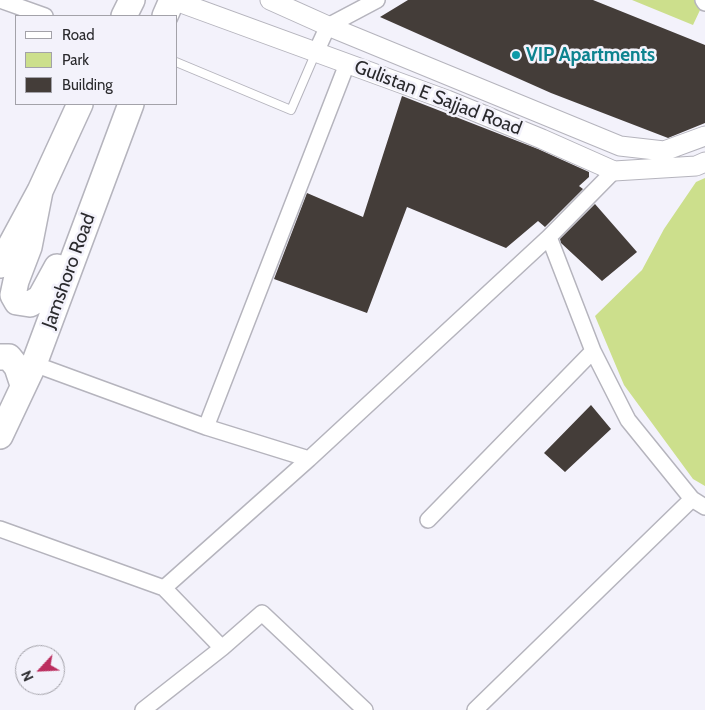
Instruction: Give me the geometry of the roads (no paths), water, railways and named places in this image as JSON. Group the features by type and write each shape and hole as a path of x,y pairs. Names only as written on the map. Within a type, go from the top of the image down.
{"highway":[{"path":"124,15 132,0"},
{"path":"165,15 172,0"},
{"path":"0,265 40,191 80,105"},
{"name":"Jamshoro Road","path":"0,436 29,375 132,105"},
{"path":"40,191 29,247 16,281 13,295 17,302 30,304 40,298 48,284 109,162"},
{"path":"0,357 9,357 17,367 29,375"}],"street":[{"path":"0,0 43,15"},
{"name":"Gulistan E Sajjad Road","path":"172,0 448,100 614,171 696,166 705,162"},
{"name":"Gulistan E Sajjad Road","path":"270,0 328,26 620,146 664,151 705,136"},
{"path":"316,52 328,26 377,0"},
{"path":"206,427 347,64"},
{"path":"164,588 309,458 549,237 614,171"},
{"path":"549,237 593,351 628,420 692,499 705,507"},
{"path":"428,520 593,351"},
{"path":"29,375 309,458"},
{"path":"476,710 692,499"},
{"path":"0,530 164,588 222,648"},
{"path":"143,710 222,648 262,613 365,710"}],"lane":[{"path":"178,63 291,110 316,52"}],"place":[{"name":"VIP Apartments","path":"516,55"}]}
